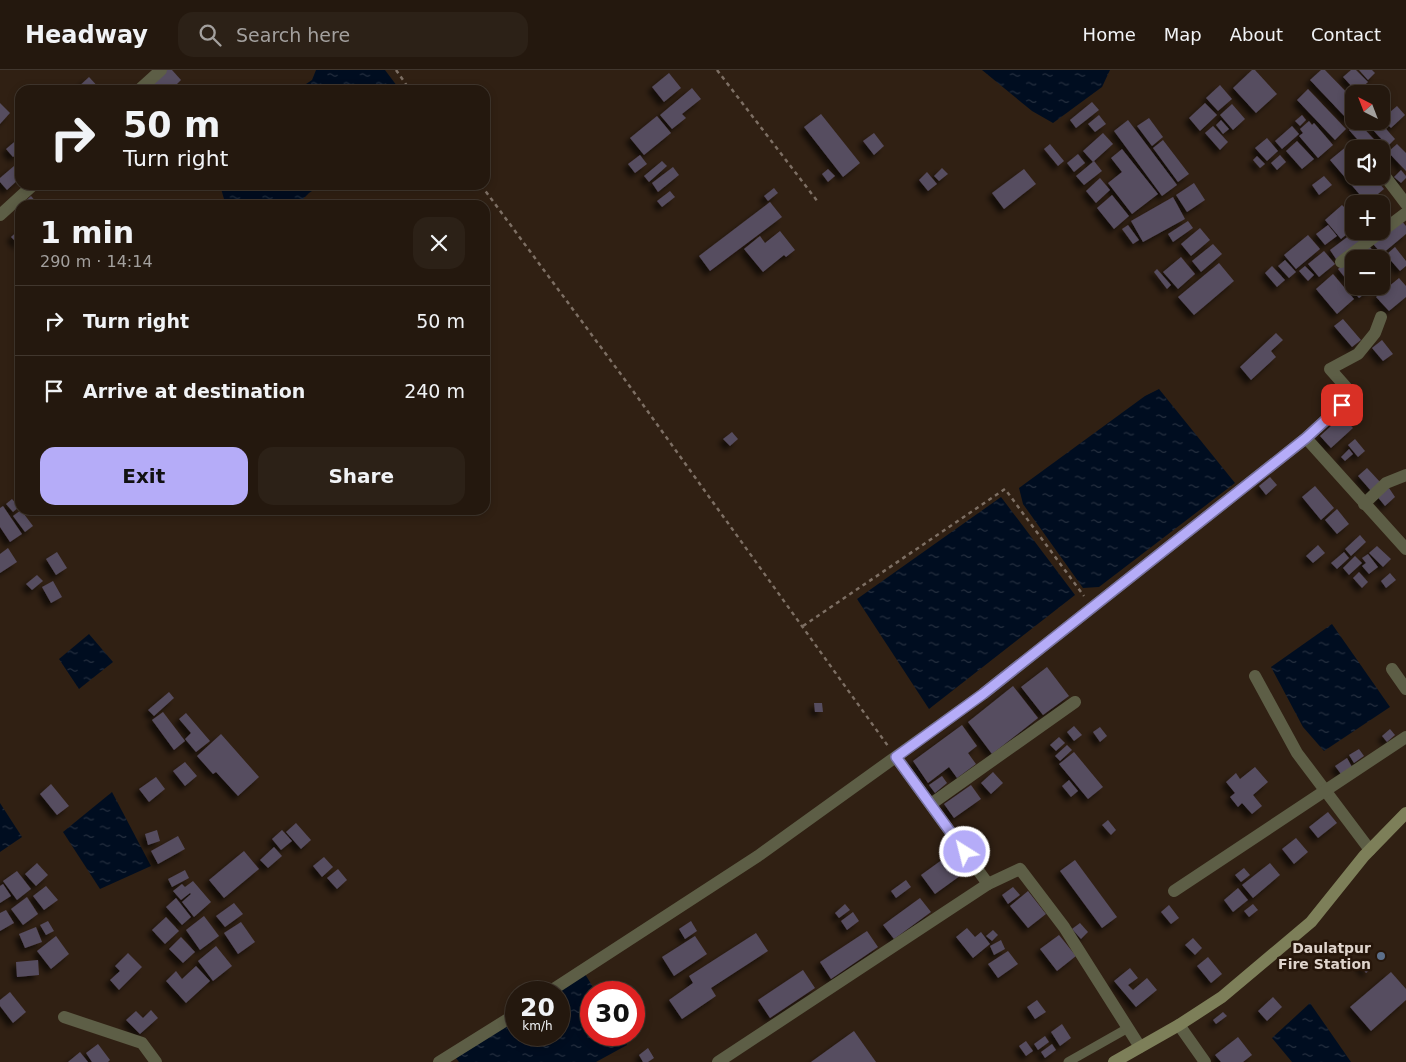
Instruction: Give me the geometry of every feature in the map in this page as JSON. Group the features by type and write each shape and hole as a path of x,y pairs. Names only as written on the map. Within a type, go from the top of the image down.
{"main road":[{"path":"1114,1062 1179,1025 1222,997 1311,922 1370,850 1406,813"}],"street":[{"path":"144,85 161,70"},
{"path":"1390,183 1406,204"},
{"path":"3,207 26,190"},
{"path":"1341,262 1406,213"},
{"path":"566,981 758,856 983,694 1306,438 1353,395 1330,369 1358,354 1375,333 1381,317"},
{"path":"1306,438 1406,550"},
{"path":"1364,504 1386,483 1406,475"},
{"path":"1392,669 1406,689"},
{"path":"1255,676 1297,753 1370,850"},
{"path":"931,804 1076,702"},
{"path":"1174,891 1406,737"},
{"path":"896,757 988,884"},
{"path":"718,1062 988,884 1020,869 1064,927 1140,1048"},
{"path":"64,1017 142,1043 156,1062"},
{"path":"439,1062 505,1021"},
{"path":"1179,1025 1205,1062"}],"lane":[{"path":"1068,1062 1128,1028"}],"path":[{"path":"396,70 406,85"},
{"path":"718,70 818,202"},
{"path":"485,190 631,388 896,757"},
{"path":"803,626 1005,489 1092,608"}],"water":[{"path":"316,70 385,70 396,85 304,85 312,80"},
{"path":"982,70 1110,70 1102,87 1053,123 1032,111"},
{"path":"221,190 314,190 302,200 224,199"},
{"path":"1159,389 1235,483 1099,587 1083,588 1023,504 1019,488 1145,396"},
{"path":"1001,497 1075,595 929,709 857,599"},
{"path":"1332,624 1390,707 1324,751 1303,727 1271,667"},
{"path":"89,634 113,662 79,689 59,659"},
{"path":"112,792 151,866 100,889 63,832"},
{"path":"0,803 22,837 0,852"},
{"path":"585,974 589,981 580,981 580,1046 625,1046 596,1062 459,1062 456,1058 505,1026 505,1046 570,1046 570,984"},
{"path":"1310,1003 1351,1062 1292,1062 1272,1038"}],"building":[{"path":"165,70 172,70 181,80 176,85 149,85"},
{"path":"1252,70 1255,70 1277,94 1256,113 1233,88"},
{"path":"1321,70 1325,70 1345,91 1345,117 1310,80"},
{"path":"1351,70 1356,70 1368,82 1365,85 1350,85 1343,77"},
{"path":"1359,70 1372,70 1375,73 1368,80"},
{"path":"669,73 681,88 664,102 652,87"},
{"path":"89,77 96,85 80,85"},
{"path":"1220,85 1232,99 1218,111 1206,98"},
{"path":"692,88 701,99 682,114 686,118 672,129 660,115"},
{"path":"1308,89 1345,130 1335,140 1297,100"},
{"path":"1092,102 1099,110 1076,128 1070,120"},
{"path":"0,103 10,113 0,124"},
{"path":"1205,103 1217,115 1200,131 1189,118"},
{"path":"1232,104 1245,119 1233,130 1220,115"},
{"path":"1397,106 1405,115 1391,128 1390,127 1390,112"},
{"path":"821,114 860,163 843,177 804,127"},
{"path":"1099,115 1106,124 1095,132 1088,124"},
{"path":"1302,115 1306,120 1300,126 1295,121"},
{"path":"657,116 671,133 644,155 630,138"},
{"path":"1149,118 1163,137 1152,146 1137,126"},
{"path":"1128,120 1177,185 1162,196 1114,131"},
{"path":"1221,120 1229,129 1223,134 1216,125"},
{"path":"1309,121 1312,125 1314,123 1333,145 1318,158 1299,136 1303,133 1300,129"},
{"path":"1213,126 1228,142 1220,150 1205,133"},
{"path":"1292,126 1299,134 1282,149 1275,141"},
{"path":"1349,130 1365,130 1375,140 1358,140"},
{"path":"1373,130 1387,130 1395,139 1390,144 1390,140 1382,140"},
{"path":"874,133 884,146 874,155 863,141"},
{"path":"1103,133 1113,144 1093,162 1083,151"},
{"path":"1267,138 1278,151 1267,161 1255,148"},
{"path":"1163,140 1189,174 1178,182 1153,148"},
{"path":"15,141 15,156 13,157 6,149"},
{"path":"1297,141 1314,159 1302,169 1286,151"},
{"path":"1050,144 1064,161 1058,166 1044,149"},
{"path":"1397,144 1406,153 1406,171 1390,154 1390,150"},
{"path":"1345,148 1345,177 1330,160"},
{"path":"1122,149 1158,194 1132,214 1108,183 1122,172 1111,158"},
{"path":"1078,154 1085,163 1074,172 1067,163"},
{"path":"640,155 647,164 635,173 628,164"},
{"path":"1280,155 1286,162 1277,170 1271,163"},
{"path":"1257,156 1265,164 1260,168 1253,160"},
{"path":"662,161 667,166 649,182 644,176"},
{"path":"1094,161 1102,171 1084,185 1076,176"},
{"path":"14,166 15,167 15,183 7,190 0,182 0,178"},
{"path":"673,167 679,175 658,192 652,183"},
{"path":"942,168 948,174 939,181 934,176"},
{"path":"828,169 835,176 828,182 822,174"},
{"path":"1024,169 1036,184 1004,209 992,193"},
{"path":"1401,170 1406,178 1401,183 1394,177"},
{"path":"927,172 937,184 928,191 919,180"},
{"path":"1324,176 1332,185 1319,195 1312,185"},
{"path":"1100,178 1110,190 1096,203 1086,191"},
{"path":"1194,183 1205,200 1187,212 1176,195"},
{"path":"1352,185 1381,185 1384,189 1377,195 1360,195"},
{"path":"774,188 778,193 768,201 764,196"},
{"path":"670,191 675,197 662,207 657,201"},
{"path":"1112,195 1129,216 1114,229 1097,208"},
{"path":"31,196 34,200 27,200"},
{"path":"1173,197 1185,219 1143,242 1131,221"},
{"path":"770,202 782,217 710,271 699,256"},
{"path":"1342,205 1344,207 1345,236 1341,239 1325,220"},
{"path":"1401,220 1406,226 1406,234 1387,250 1378,250 1373,244 1378,240 1390,240 1390,229"},
{"path":"1188,221 1193,228 1173,242 1168,234"},
{"path":"1128,225 1139,240 1133,244 1122,229"},
{"path":"1328,225 1337,236 1325,245 1316,234"},
{"path":"1200,228 1210,240 1191,256 1181,244"},
{"path":"780,231 795,250 786,257 784,255 763,272 744,249 760,236 765,243"},
{"path":"1308,235 1320,249 1296,269 1284,255"},
{"path":"1345,239 1360,241 1348,250 1345,250 1345,252 1336,259 1330,250"},
{"path":"1213,244 1222,254 1201,272 1192,261"},
{"path":"1369,246 1372,250 1364,250"},
{"path":"1395,247 1406,261 1406,266 1400,271 1390,260 1390,251"},
{"path":"1324,251 1335,264 1319,277 1308,264"},
{"path":"1181,257 1195,274 1178,289 1163,272"},
{"path":"1285,260 1296,272 1289,278 1278,266"},
{"path":"1219,263 1234,281 1194,315 1178,297"},
{"path":"1344,264 1345,278 1338,269"},
{"path":"1272,266 1285,280 1277,287 1265,273"},
{"path":"1305,266 1314,275 1308,281 1299,271"},
{"path":"1157,269 1171,285 1167,289 1154,272"},
{"path":"1333,274 1345,288 1345,295 1351,295 1354,299 1337,314 1316,289"},
{"path":"1399,278 1406,286 1406,297 1389,311 1376,297 1378,295 1390,295 1390,285"},
{"path":"1343,319 1361,340 1352,347 1334,326"},
{"path":"1276,333 1283,340 1271,351 1276,357 1251,380 1240,367"},
{"path":"1382,340 1393,354 1383,361 1372,348"},
{"path":"1342,416 1353,428 1331,448 1320,436"},
{"path":"732,432 738,439 730,446 723,439"},
{"path":"1355,439 1365,451 1358,457 1348,445"},
{"path":"1349,449 1353,454 1345,461 1341,457"},
{"path":"1367,468 1381,483 1372,492 1358,476"},
{"path":"1270,477 1277,485 1266,495 1259,486"},
{"path":"1315,486 1334,508 1321,520 1302,497"},
{"path":"1389,488 1395,497 1385,506 1376,495"},
{"path":"12,499 15,502 15,510 13,512 6,504"},
{"path":"3,506 22,534 10,542 0,527 0,508"},
{"path":"1337,509 1349,524 1337,534 1325,520"},
{"path":"25,515 33,526 25,532 13,516"},
{"path":"1360,535 1366,542 1351,556 1345,549"},
{"path":"1318,545 1325,553 1313,563 1306,556"},
{"path":"1377,546 1391,559 1383,567 1369,553"},
{"path":"8,548 17,562 0,573 0,554"},
{"path":"57,552 67,568 56,575 46,559"},
{"path":"1344,552 1349,558 1337,569 1331,563"},
{"path":"1368,554 1378,567 1369,574 1362,566 1366,563 1362,558"},
{"path":"1355,556 1362,563 1349,575 1343,568"},
{"path":"1359,572 1368,582 1362,588 1353,578"},
{"path":"1390,573 1396,580 1386,588 1381,581"},
{"path":"37,575 43,581 32,590 26,584"},
{"path":"53,581 62,597 51,603 42,587"},
{"path":"1047,667 1069,696 1043,715 1021,687"},
{"path":"1013,686 1038,718 992,754 968,722"},
{"path":"169,692 174,698 154,716 148,710"},
{"path":"814,703 822,703 823,712 815,712"},
{"path":"163,712 185,741 174,750 152,720"},
{"path":"186,713 210,741 196,752 185,739 191,733 179,719"},
{"path":"962,725 977,746 968,753 976,764 957,778 949,767 928,783 913,761"},
{"path":"1074,726 1082,735 1074,741 1067,732"},
{"path":"1100,727 1107,736 1100,742 1093,732"},
{"path":"1390,729 1395,735 1387,742 1382,736"},
{"path":"221,734 259,777 238,796 216,772 213,774 197,756"},
{"path":"1059,737 1065,743 1056,751 1050,745"},
{"path":"1067,745 1072,750 1060,761 1055,756"},
{"path":"1359,749 1364,756 1354,763 1349,755"},
{"path":"1074,752 1103,787 1088,799 1059,764"},
{"path":"1347,758 1352,767 1341,774 1335,766"},
{"path":"185,762 197,776 185,786 173,771"},
{"path":"1255,767 1268,782 1253,795 1262,806 1252,814 1242,803 1238,807 1230,797 1235,793 1226,782 1236,773 1240,779"},
{"path":"993,772 1003,783 991,794 981,783"},
{"path":"942,776 947,783 935,793 929,785"},
{"path":"156,777 165,789 149,802 139,789"},
{"path":"1069,780 1078,791 1071,797 1062,786"},
{"path":"51,784 69,806 57,815 40,794"},
{"path":"971,785 981,799 954,818 944,804"},
{"path":"1328,812 1337,823 1318,838 1309,827"},
{"path":"1108,820 1116,830 1111,835 1102,825"},
{"path":"296,823 311,840 301,849 286,832"},
{"path":"157,830 160,841 148,845 145,834"},
{"path":"282,830 292,841 281,850 272,839"},
{"path":"178,836 185,849 158,864 151,851"},
{"path":"1296,838 1308,852 1294,864 1282,849"},
{"path":"274,847 282,856 268,868 260,860"},
{"path":"244,851 259,869 224,898 209,880"},
{"path":"950,854 964,873 935,894 921,875"},
{"path":"324,857 333,867 322,877 313,866"},
{"path":"1075,860 1117,917 1102,928 1060,871"},
{"path":"37,863 48,875 36,886 25,874"},
{"path":"1270,863 1280,875 1253,898 1242,885"},
{"path":"1244,868 1250,875 1241,882 1235,875"},
{"path":"338,869 347,880 337,889 327,878"},
{"path":"185,870 189,878 172,887 168,879"},
{"path":"17,871 31,889 17,900 3,881"},
{"path":"906,880 911,887 896,898 891,891"},
{"path":"193,881 211,902 194,917 182,902 191,894 181,900 173,891 182,884 185,887"},
{"path":"3,884 11,896 0,903 0,886"},
{"path":"46,886 58,900 44,910 33,896"},
{"path":"1013,887 1020,895 1008,904 1002,895"},
{"path":"1238,888 1248,900 1233,912 1224,900"},
{"path":"1028,891 1046,914 1028,928 1010,906"},
{"path":"27,897 38,914 23,925 11,909"},
{"path":"176,898 191,917 182,925 166,907"},
{"path":"920,898 931,912 894,939 883,925"},
{"path":"234,903 243,914 225,927 216,916"},
{"path":"845,904 850,910 839,918 835,913"},
{"path":"1253,904 1258,910 1249,917 1244,911"},
{"path":"1169,905 1179,918 1171,924 1161,912"},
{"path":"6,910 14,923 0,931 0,913"},
{"path":"853,912 859,921 847,930 841,921"},
{"path":"204,916 219,936 200,950 186,930"},
{"path":"166,917 179,931 165,944 152,930"},
{"path":"48,921 54,931 46,935 40,925"},
{"path":"691,921 697,931 685,939 679,929"},
{"path":"241,922 255,942 238,954 224,933"},
{"path":"1080,923 1088,932 1081,939 1072,929"},
{"path":"36,927 42,942 25,948 19,934"},
{"path":"967,928 975,937 981,932 990,944 973,958 956,937"},
{"path":"993,930 998,935 992,941 986,936"},
{"path":"867,931 878,947 831,979 820,962"},
{"path":"756,933 768,951 711,988 716,996 682,1019 669,1000 693,983 689,976"},
{"path":"1059,935 1076,956 1057,971 1040,949"},
{"path":"56,936 69,954 51,969 37,951"},
{"path":"695,936 707,954 674,976 662,957"},
{"path":"181,937 195,952 183,963 169,949"},
{"path":"1193,938 1202,948 1195,955 1185,945"},
{"path":"1001,940 1005,949 994,955 990,946"},
{"path":"216,946 232,966 213,981 198,961"},
{"path":"1008,951 1018,964 998,978 988,964"},
{"path":"128,953 142,967 119,990 110,980 120,971 115,966"},
{"path":"1208,957 1222,974 1211,983 1197,966"},
{"path":"1361,959 1370,970 1366,973 1358,963"},
{"path":"38,960 39,975 17,977 16,962"},
{"path":"196,966 210,981 186,1003 166,981 176,971 182,979"},
{"path":"1130,968 1138,978 1128,985 1133,990 1147,978 1157,990 1136,1007 1114,981"},
{"path":"803,970 815,988 770,1018 758,1000"},
{"path":"1391,972 1406,989 1406,1000 1371,1031 1350,1007"},
{"path":"10,992 26,1012 13,1023 0,1006 0,1000"},
{"path":"1273,997 1282,1007 1267,1021 1258,1011"},
{"path":"1037,1000 1046,1012 1035,1019 1027,1007"},
{"path":"151,1010 158,1018 140,1034 126,1020 136,1011 143,1018"},
{"path":"1223,1012 1227,1016 1216,1024 1213,1020"},
{"path":"1062,1024 1071,1038 1060,1046 1051,1032"},
{"path":"854,1031 876,1062 811,1062"},
{"path":"1045,1036 1049,1042 1038,1050 1034,1044"},
{"path":"1238,1037 1252,1055 1243,1062 1221,1062 1215,1055"},
{"path":"1026,1041 1033,1051 1026,1056 1019,1046"},
{"path":"98,1044 110,1060 108,1062 92,1062 86,1053"},
{"path":"1052,1044 1056,1050 1045,1058 1041,1052"},
{"path":"648,1048 654,1058 648,1062 643,1062 639,1055"},
{"path":"80,1052 88,1062 68,1062"}],"place":[{"name":"Daulatpur Fire Station","path":"1381,956"}],"route":[{"path":"965,852 896,757 983,694 1306,438 1342,405"}]}
